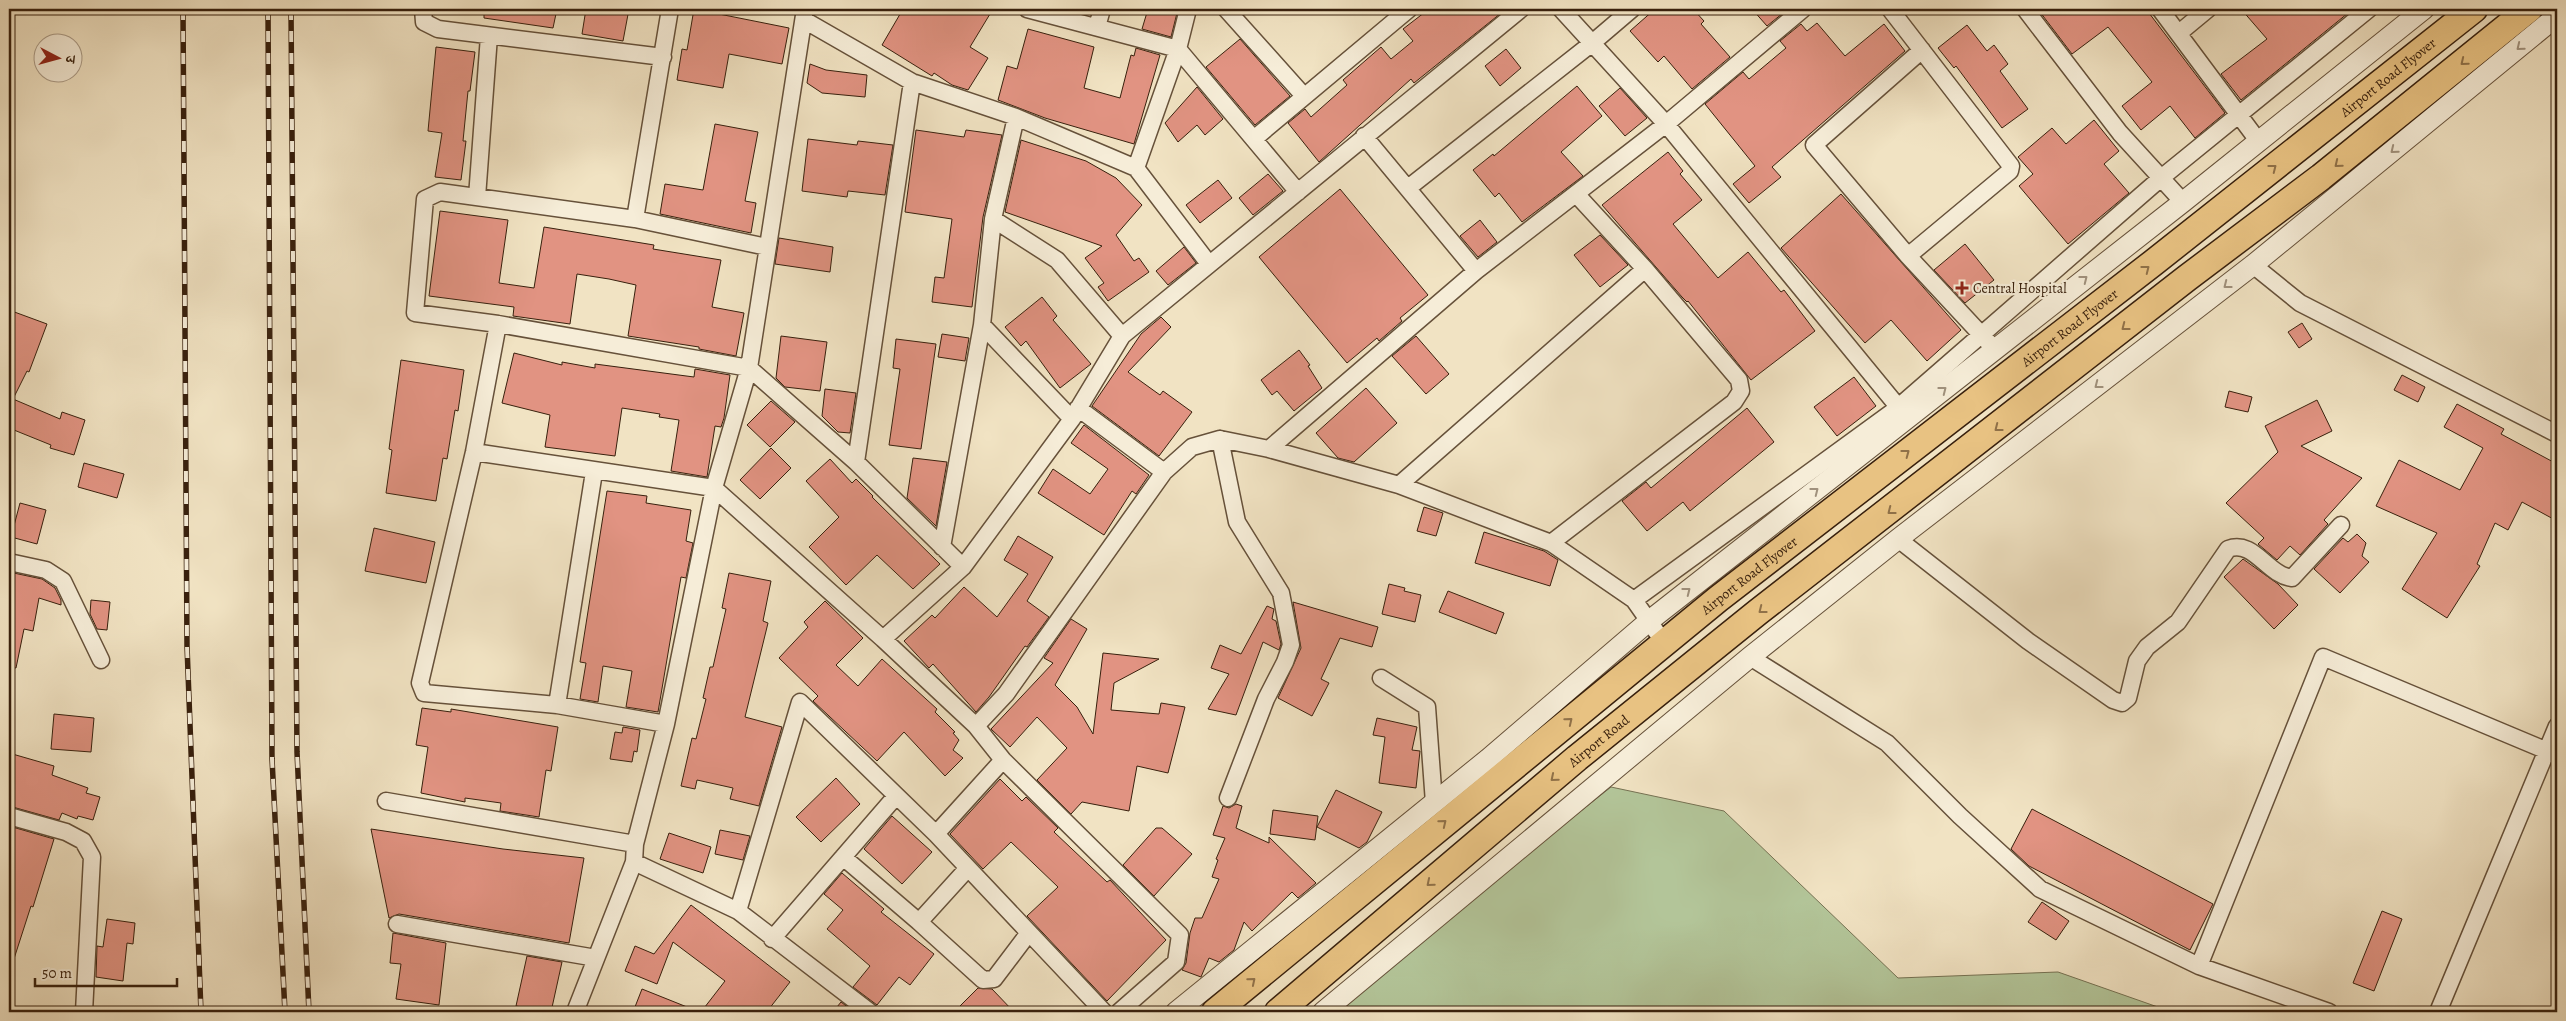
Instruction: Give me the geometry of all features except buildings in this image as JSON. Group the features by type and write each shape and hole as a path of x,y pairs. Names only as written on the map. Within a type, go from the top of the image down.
{"main road":[{"name":"Airport Road Flyover","path":"1331,901 1665,644 1853,493 2161,257 2474,9"},
{"path":"1939,473 2187,278 2321,177 2529,9"},
{"name":"Airport Road","path":"1278,1012 1576,758 1758,612 1939,473"},
{"path":"1215,1012 1331,901"}],"street":[{"path":"423,9 424,22 438,29 663,57"},
{"path":"635,219 670,9"},
{"path":"1028,9 1178,49 1255,138 1298,192"},
{"path":"1097,27 1102,9"},
{"path":"1136,168 1178,49 1188,9"},
{"path":"1226,9 1304,96"},
{"path":"1255,138 1409,9"},
{"path":"883,639 963,567 1075,414 1122,336 1521,9"},
{"path":"1561,9 1666,124 1903,412"},
{"path":"1408,188 1591,44 1632,9"},
{"path":"1269,448 1476,271 1577,195 1666,124 1803,9"},
{"path":"1890,9 2010,163 2011,168 1908,256"},
{"path":"2025,9 2120,133 2183,202"},
{"path":"2160,9 2259,142"},
{"path":"2179,33 2208,9"},
{"path":"1988,342 2161,178 2369,9"},
{"path":"1176,1012 1331,901 1434,803 1649,621 1988,342 2183,202 2424,9"},
{"path":"575,1012 634,862 635,844 666,724 714,488 749,368 805,15 912,82 1016,117 1136,168 1209,264"},
{"path":"1323,1012 1750,657 1898,539 2253,265 2557,16"},
{"path":"477,197 489,36"},
{"path":"1922,50 1814,145 1908,256 1988,342"},
{"path":"856,462 912,82"},
{"path":"942,547 982,324 993,219 1016,117"},
{"path":"1364,136 1476,271"},
{"path":"767,247 635,219 440,192 425,199 415,313 498,324 749,368 856,462 963,567"},
{"path":"1551,543 1734,402 1741,391 1739,380 1645,269 1577,195"},
{"path":"993,219 1057,260 1122,336"},
{"path":"2253,265 2300,303 2557,434"},
{"path":"1399,485 1645,269"},
{"path":"498,324 474,452 420,683 424,693 557,705 666,724"},
{"path":"982,324 1075,414 1164,472"},
{"path":"1634,600 1903,412"},
{"path":"1220,439 1237,522 1281,593 1291,645 1285,662 1266,699 1228,798"},
{"path":"976,726 1006,694 1164,472 1192,447 1220,439 1269,448 1399,485 1551,543 1634,600 1665,644"},
{"path":"474,452 594,472 714,488 883,639 976,726 1003,760 1180,935 1176,962 1119,1012"},
{"path":"557,705 594,472"},
{"path":"1939,473 1945,503"},
{"path":"1898,539 2038,649 2113,700 2122,703 2128,698 2137,661 2147,647 2178,622 2228,549 2237,546 2246,548 2284,577 2292,578 2341,525"},
{"path":"9,562 46,570 62,581 101,660"},
{"path":"1750,657 1888,743 1960,816 2040,889 2199,966 2329,1012"},
{"path":"2199,966 2323,657 2552,752"},
{"path":"1381,678 1427,707 1434,803"},
{"path":"738,910 800,702 936,834 1028,934 1104,1012"},
{"path":"2438,1012 2552,752 2557,726"},
{"path":"936,834 1003,760"},
{"path":"772,939 896,796"},
{"path":"386,802 635,844"},
{"path":"9,816 66,832 83,841 92,857 84,1012"},
{"path":"843,857 983,980 994,978 1028,934"},
{"path":"634,862 738,910 772,939 870,1012"},
{"path":"919,922 968,868"},
{"path":"397,924 596,958"}],"green space":[{"path":"1611,787 1724,811 1898,978 2058,972 2172,1012 1328,1012"}],"railway":[{"path":"183,9 187,646 201,1012"},
{"path":"268,9 272,759 285,1012"},
{"path":"291,9 297,752 309,1012"}],"place":[{"name":"Central Hospital","path":"1962,288"}]}
